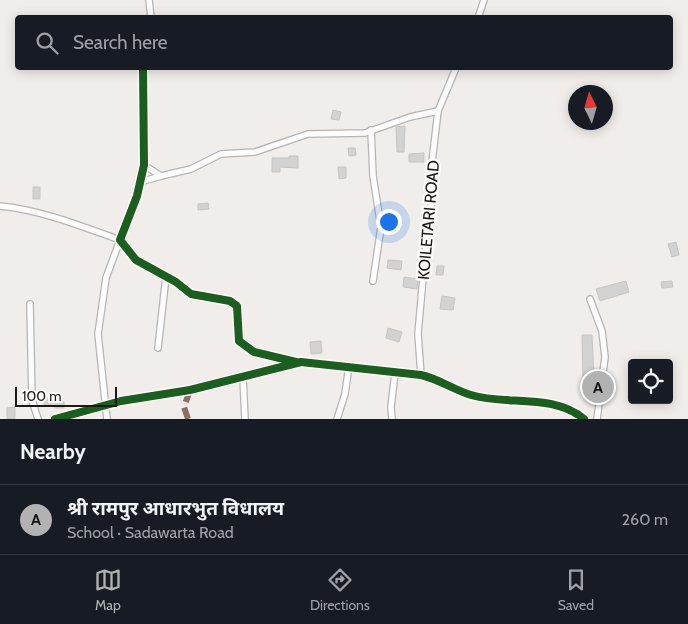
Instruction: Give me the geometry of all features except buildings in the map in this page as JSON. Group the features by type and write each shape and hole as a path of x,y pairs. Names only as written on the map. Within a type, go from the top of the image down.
{"street":[{"path":"149,0 151,15"},
{"path":"479,15 484,0"},
{"path":"107,419 98,334 106,278 137,196 144,165 143,70"},
{"name":"KOILETARI ROAD","path":"421,375 418,334 426,244 431,216 432,162 438,110 455,70"},
{"path":"140,182 191,169 221,154 255,152 308,134 366,133 410,117 438,110"},
{"path":"371,130 373,176 381,226 373,281"},
{"path":"144,165 161,176"},
{"path":"0,206 20,208 76,224 120,240 136,260 166,276 191,294 230,301 237,306 240,341 254,352 279,360 421,375 434,378 472,396 560,406 577,413 584,419"},
{"path":"158,348 166,276"},
{"path":"590,299 602,331 605,356 597,419"},
{"path":"30,304 32,400 38,419"},
{"path":"55,419 105,405 190,390 301,362"},
{"path":"337,419 345,394 349,366"},
{"path":"392,419 391,408 395,373"},
{"path":"242,378 245,419"}],"marked path":[{"path":"188,419 184,407 190,390"}],"cycle path":[{"path":"143,70 144,165 137,196 120,240 136,260 176,282 191,294 230,301 237,306 239,341 254,352 296,362"},
{"path":"55,419 121,401 190,390 301,362 421,375 471,395 499,400 544,403 572,411 584,419"}],"place":[{"name":"श्री रामपुर आधारभुत विधालय","path":"598,387"}]}
